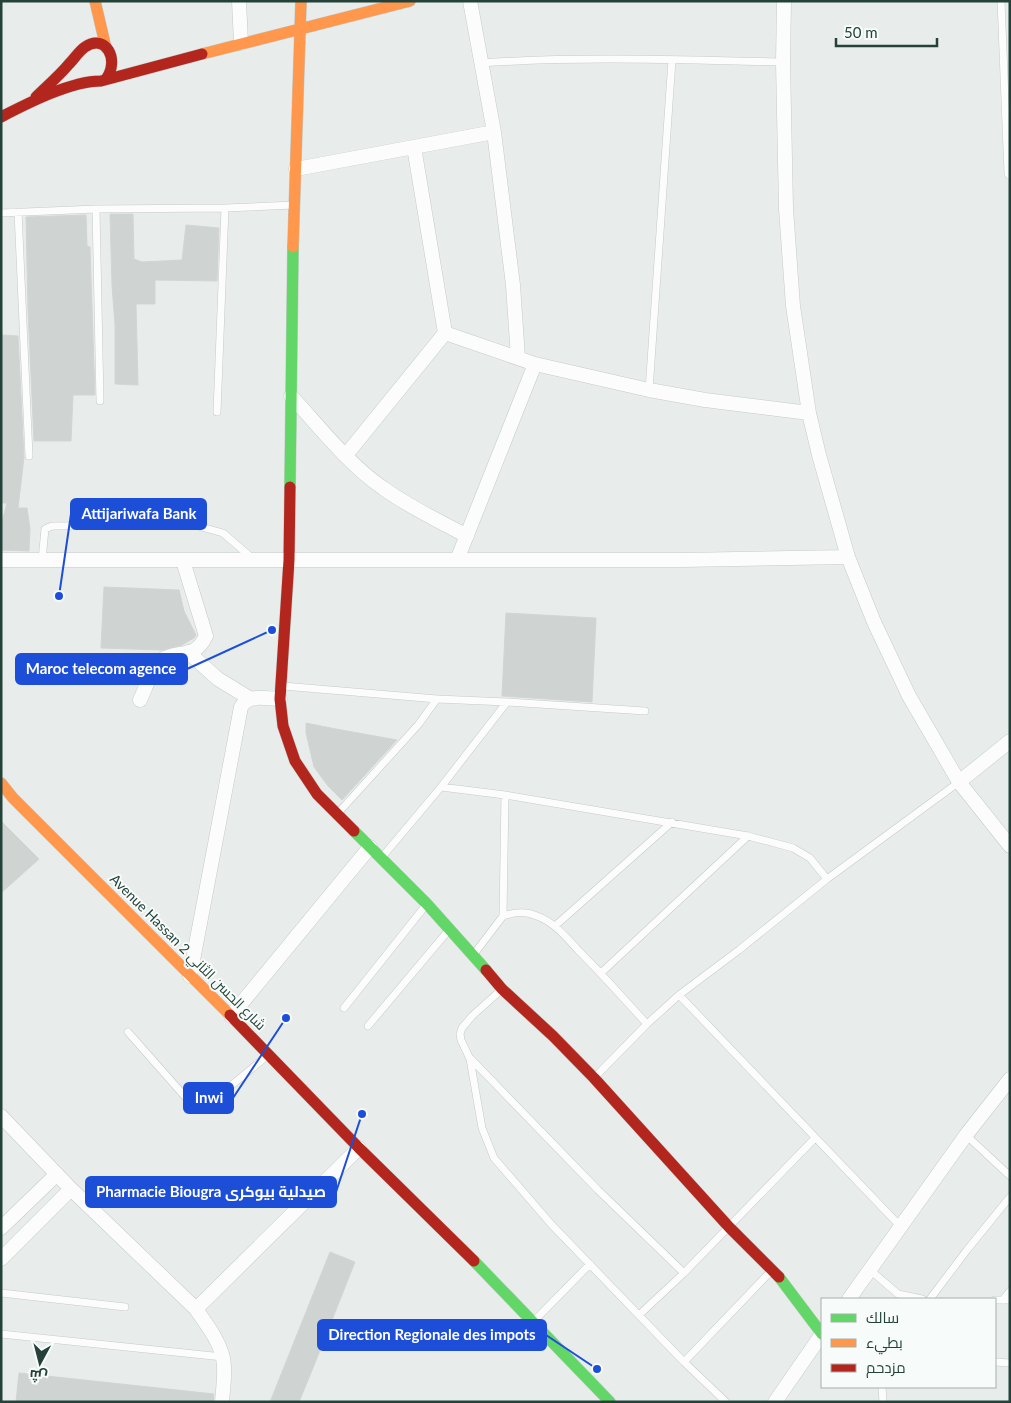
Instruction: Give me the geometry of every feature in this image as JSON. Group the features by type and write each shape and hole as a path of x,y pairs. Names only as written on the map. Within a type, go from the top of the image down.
{"street":[{"path":"89,20 94,1"},
{"path":"94,1 119,56 106,79"},
{"path":"239,1 241,43"},
{"path":"301,1 294,205 289,560 280,693 283,726 295,761 317,794 427,904 502,989 553,1036 594,1078 729,1227 773,1270 821,1333"},
{"path":"1,117 33,100 89,81 101,81 241,43 410,1"},
{"path":"470,1 494,132 513,285 518,358"},
{"path":"784,1 783,62 786,209 792,306 819,455 848,557 874,622 909,696 959,782 1010,846"},
{"path":"33,100 82,47 95,44 119,56 161,64"},
{"path":"82,47 76,63 79,74 89,81"},
{"path":"296,169 494,132"},
{"path":"346,455 445,333 414,147"},
{"path":"445,333 535,364 649,390 705,400 810,413"},
{"path":"457,560 535,364"},
{"path":"291,396 360,470 382,488 467,536"},
{"path":"1,560 683,560 848,557"},
{"path":"140,700 157,665 163,659 201,646 206,636 183,561"},
{"path":"188,652 218,679 248,698"},
{"path":"190,976 241,707 248,698 280,693"},
{"path":"959,782 1010,741"},
{"path":"1,783 13,798"},
{"path":"1,789 13,798"},
{"name":"Avenue Hassan 2 شارع الحسن الثاني","path":"13,798 533,1322 593,1386"},
{"path":"231,1016 370,847"},
{"path":"850,1298 966,1135 1010,1079"},
{"path":"1,1116 71,1188 196,1309 217,1342 223,1357 222,1402"},
{"path":"196,1309 359,1148"},
{"path":"1,1228 57,1174"},
{"path":"1,1259 71,1188"},
{"path":"775,1402 821,1335"},
{"path":"593,1386 604,1402"},
{"path":"593,1386 610,1402"}],"lane":[{"path":"1001,1 1008,174 1010,176"},
{"path":"481,63 539,59 783,62"},
{"path":"649,390 672,60"},
{"path":"1,213 294,205"},
{"path":"217,412 225,208"},
{"path":"96,209 100,401"},
{"path":"18,212 29,456"},
{"path":"42,560 44,534 46,529 52,526 194,525 223,533 254,560"},
{"path":"280,693 507,702 645,711"},
{"path":"337,815 418,725 437,699"},
{"path":"380,858 442,786 507,702"},
{"path":"594,1078 647,1024 679,995 739,950 827,879 959,782"},
{"path":"442,786 505,794 748,836 793,848 810,858 827,879"},
{"path":"503,916 505,794"},
{"path":"555,926 672,822"},
{"path":"601,973 748,836"},
{"path":"344,1008 427,904"},
{"path":"473,954 503,916 514,912 526,912 538,916 555,926 647,1024"},
{"path":"368,1026 449,930"},
{"path":"502,989 462,1028 460,1040 470,1059 684,1273"},
{"path":"679,995 901,1227"},
{"path":"128,1032 195,1108 200,1110 269,1055"},
{"path":"470,1059 482,1128 494,1158 551,1224 684,1362 726,1402"},
{"path":"966,1135 1010,1176"},
{"path":"640,1315 684,1273 815,1138"},
{"path":"931,1298 1010,1197"},
{"path":"533,1322 590,1264"},
{"path":"869,1269 898,1294 917,1298"},
{"path":"684,1362 773,1270"},
{"path":"1002,1300 1010,1291"},
{"path":"1,1293 125,1307"},
{"path":"1,1334 223,1357"},
{"path":"996,1362 1010,1363"},
{"path":"882,1388 883,1402"}],"building":[{"path":"110,214 133,214 134,259 142,262 182,260 186,225 219,228 217,281 155,280 155,304 136,304 138,385 115,384 115,325"},
{"path":"86,215 87,246 90,247 95,395 73,395 71,441 34,441 26,217"},
{"path":"1,335 18,336 24,457 18,508 27,508 30,529 29,551 1,550 1,525 7,503 1,503"},
{"path":"104,587 179,590 184,611 196,635 182,645 162,650 101,648"},
{"path":"506,613 596,618 592,702 502,696"},
{"path":"306,723 397,740 342,800 328,786 314,767 306,733"},
{"path":"1,821 39,859 1,893"},
{"path":"330,1252 355,1262 319,1353 299,1402 270,1402"},
{"path":"19,1373 214,1394 213,1402 16,1402"}],"traffic: fast":[{"path":"290,487 293,247"},
{"path":"354,831 427,904 486,970"},
{"path":"474,1261 610,1402"},
{"path":"779,1277 821,1333"}],"traffic: slow":[{"path":"95,1 106,48"},
{"path":"293,247 301,1"},
{"path":"202,54 410,1"},
{"path":"1,783 13,798 230,1015"}],"traffic: jam":[{"path":"36,97 85,47 93,44 99,43 109,51 112,64 106,79"},
{"path":"1,117 37,99 63,89 101,81 202,54"},
{"path":"290,487 289,560 280,699 283,726 295,761 317,794 354,831"},
{"path":"486,970 502,989 553,1036 594,1078 729,1227 779,1277"},
{"path":"230,1015 359,1148 474,1261"}],"place":[{"name":"Attijariwafa Bank","path":"59,596"},
{"name":"Maroc telecom agence","path":"272,630"},
{"name":"Inwi","path":"286,1018"},
{"name":"Pharmacie Biougra صيدلية بيوكرى","path":"362,1114"},
{"name":"Direction Regionale des impots","path":"597,1369"}]}
